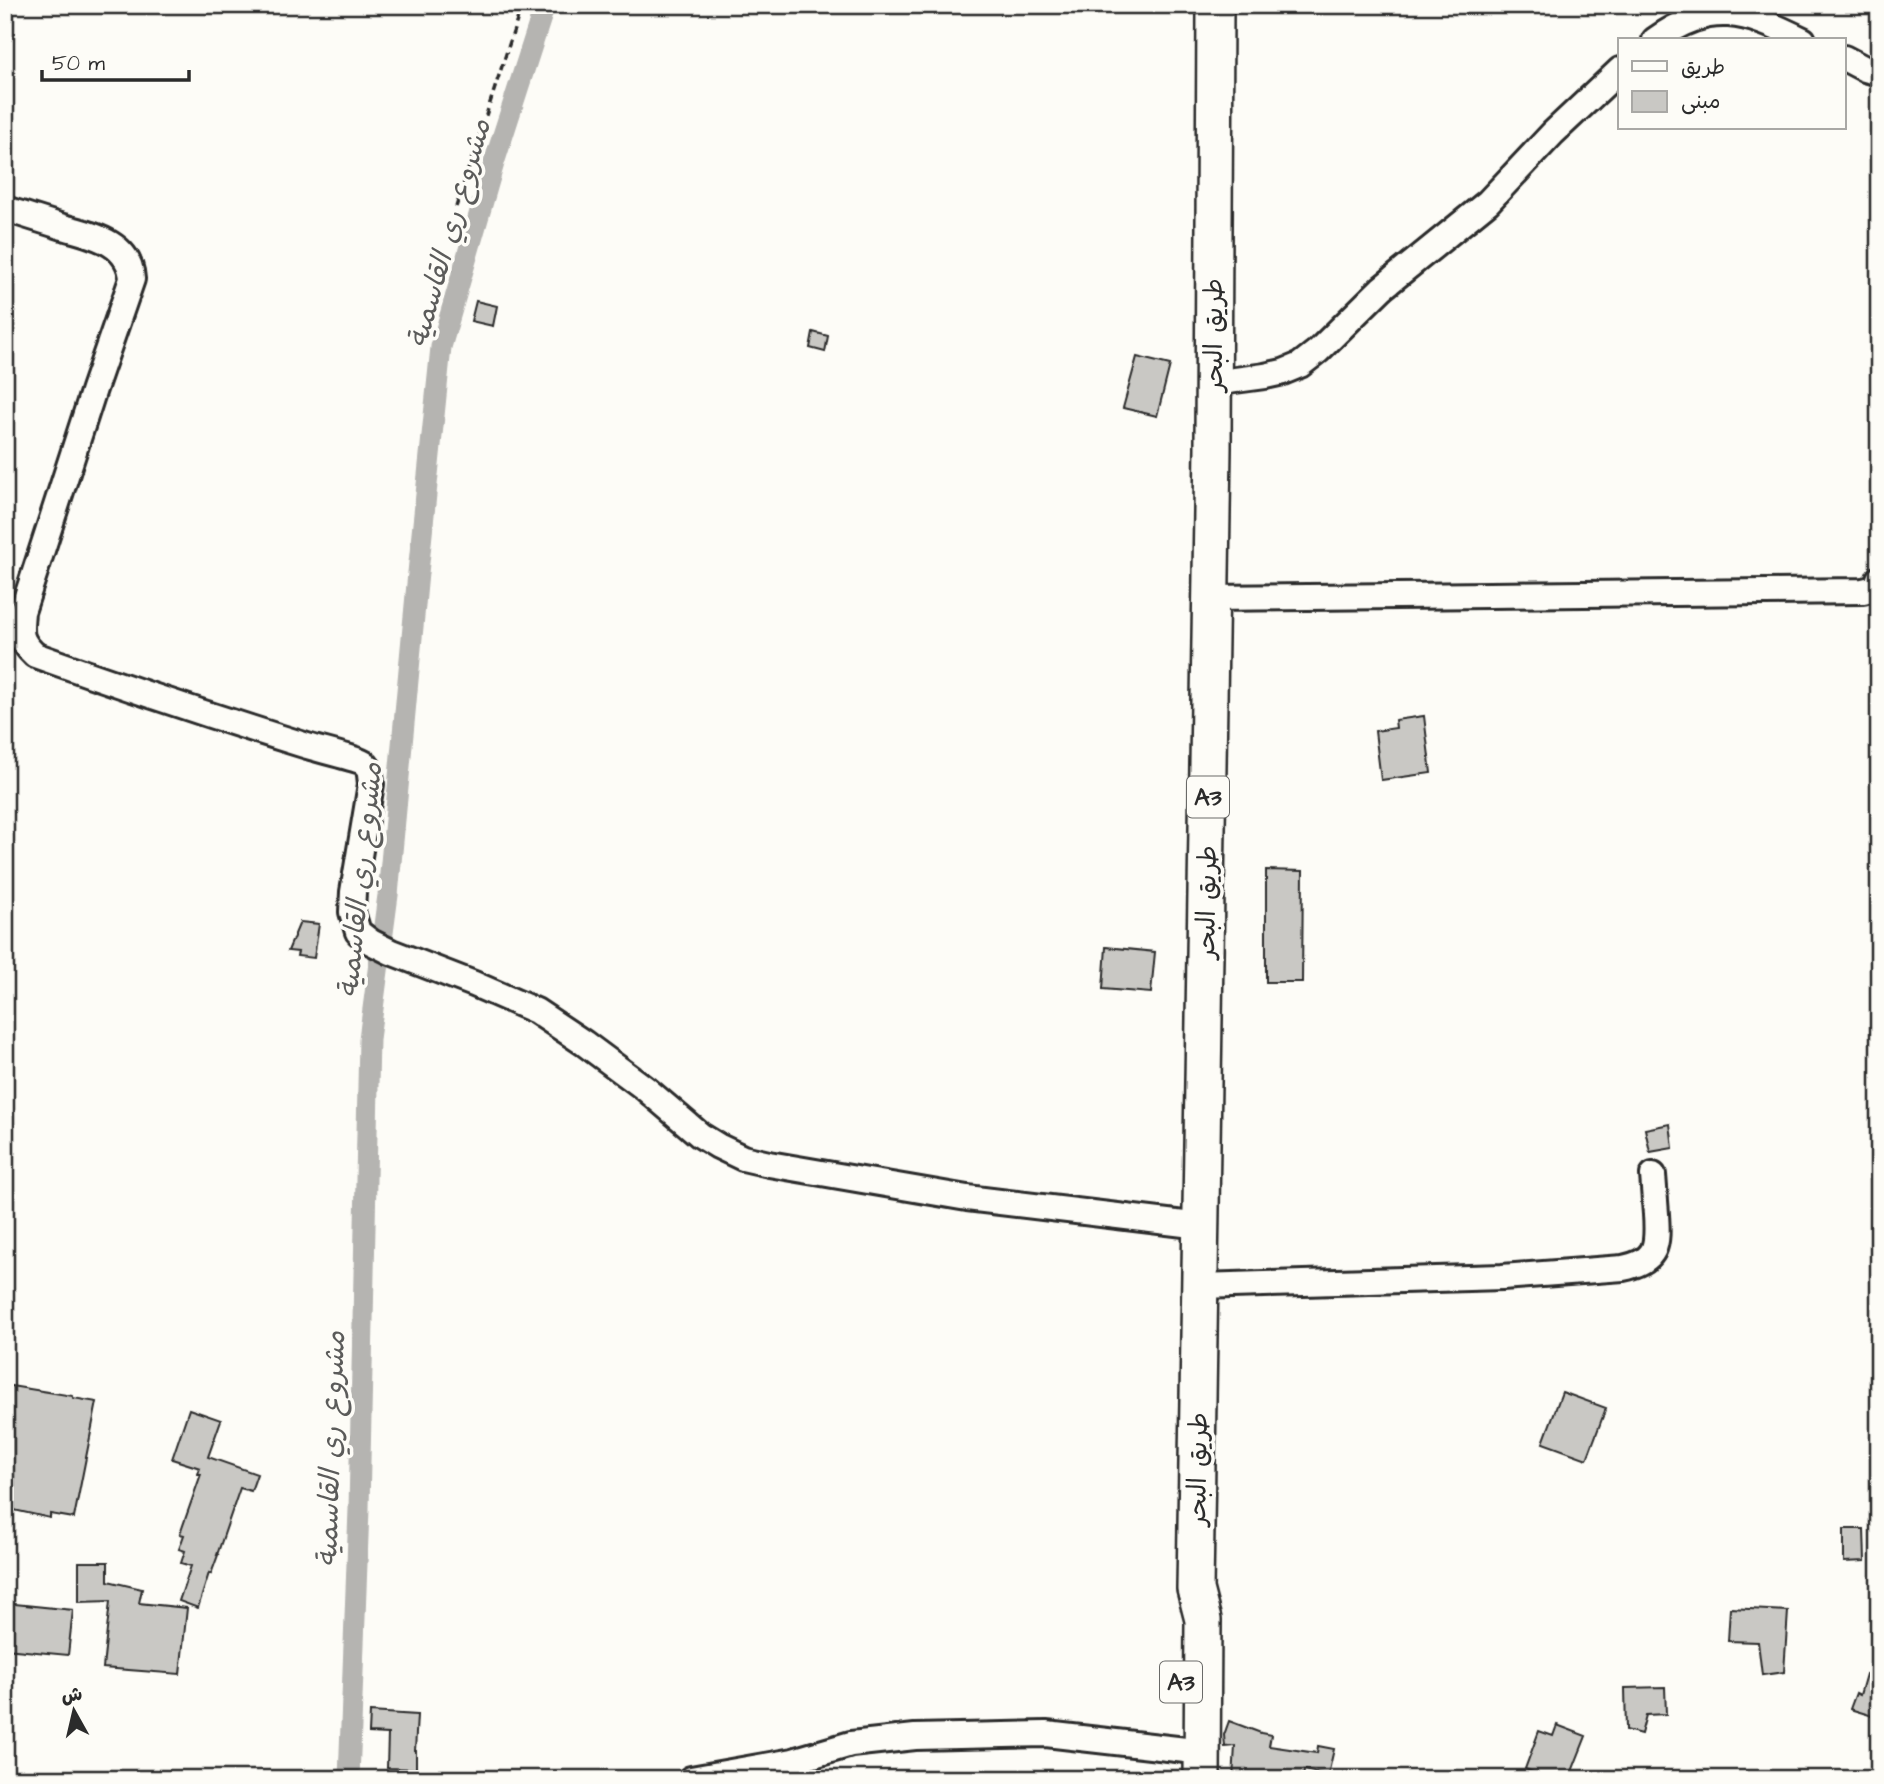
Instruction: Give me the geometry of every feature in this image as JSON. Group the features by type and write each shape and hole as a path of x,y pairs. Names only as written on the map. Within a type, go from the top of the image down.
{"highway":[{"name":"طريق البحر","path":"1191,1765 1181,1621 1195,1589 1211,598 1214,5"}],"street":[{"path":"1658,38 1684,20 1702,14 1724,13 1746,15 1799,38"},
{"path":"1846,59 1879,73"},
{"path":"1213,383 1265,376 1300,365 1318,351 1382,288 1488,202 1553,133 1618,72"},
{"path":"5,209 100,237 121,253 131,266 132,279 22,612 20,631 23,644 35,655 179,706 366,764 370,784 355,872 352,912 358,932 381,947 536,1011 584,1043 700,1135 743,1158 967,1198 1202,1226"},
{"path":"1211,598 1863,591 1876,588 1879,579"},
{"path":"1200,1286 1502,1277 1636,1265 1651,1256 1656,1247 1653,1175"},
{"path":"691,1779 793,1761 851,1744 915,1737 1046,1734 1191,1765"}],"path":[{"path":"456,207 522,5"}],"building":[{"path":"476,301 497,306 493,326 471,321"},
{"path":"813,332 828,336 825,352 810,348"},
{"path":"1137,357 1170,365 1157,416 1123,408"},
{"path":"1424,716 1431,773 1381,780 1375,731 1396,728 1395,720"},
{"path":"1266,870 1303,871 1302,982 1266,982"},
{"path":"300,922 319,924 314,958 297,956 298,952 288,951"},
{"path":"1106,947 1155,952 1151,993 1103,989"},
{"path":"1670,1124 1673,1148 1650,1152 1645,1129"},
{"path":"5,1385 97,1402 74,1518 50,1514 50,1518 5,1508"},
{"path":"1562,1392 1606,1408 1587,1459 1543,1443"},
{"path":"189,1409 221,1420 208,1457 257,1474 251,1491 240,1488 198,1608 179,1601 191,1566 181,1563 185,1551 179,1549 184,1535 180,1534 201,1474 198,1474 200,1468 172,1459"},
{"path":"1844,1529 1864,1529 1865,1561 1844,1562"},
{"path":"79,1562 108,1562 108,1581 142,1589 139,1603 187,1608 180,1674 103,1668 110,1601 79,1602"},
{"path":"5,1603 73,1610 68,1655 5,1649"},
{"path":"1730,1608 1788,1611 1784,1672 1762,1675 1758,1642 1728,1641"},
{"path":"1866,1674 1879,1678 1879,1718 1850,1709 1856,1693 1860,1695"},
{"path":"1665,1687 1666,1714 1646,1715 1641,1734 1626,1730 1625,1688"},
{"path":"370,1712 417,1715 416,1769 387,1768 388,1734 369,1733"},
{"path":"1229,1721 1271,1735 1269,1746 1317,1753 1318,1746 1334,1749 1328,1775 1304,1770 1303,1779 1233,1779 1235,1746 1225,1747 1224,1735"},
{"path":"1557,1725 1586,1736 1569,1779 1551,1779 1525,1769 1539,1731 1553,1736"}],"waterway":[{"name":"مشروع ري القاسمية","path":"349,1779 359,1509 369,1039 388,895 441,347 494,163 545,5"}]}
